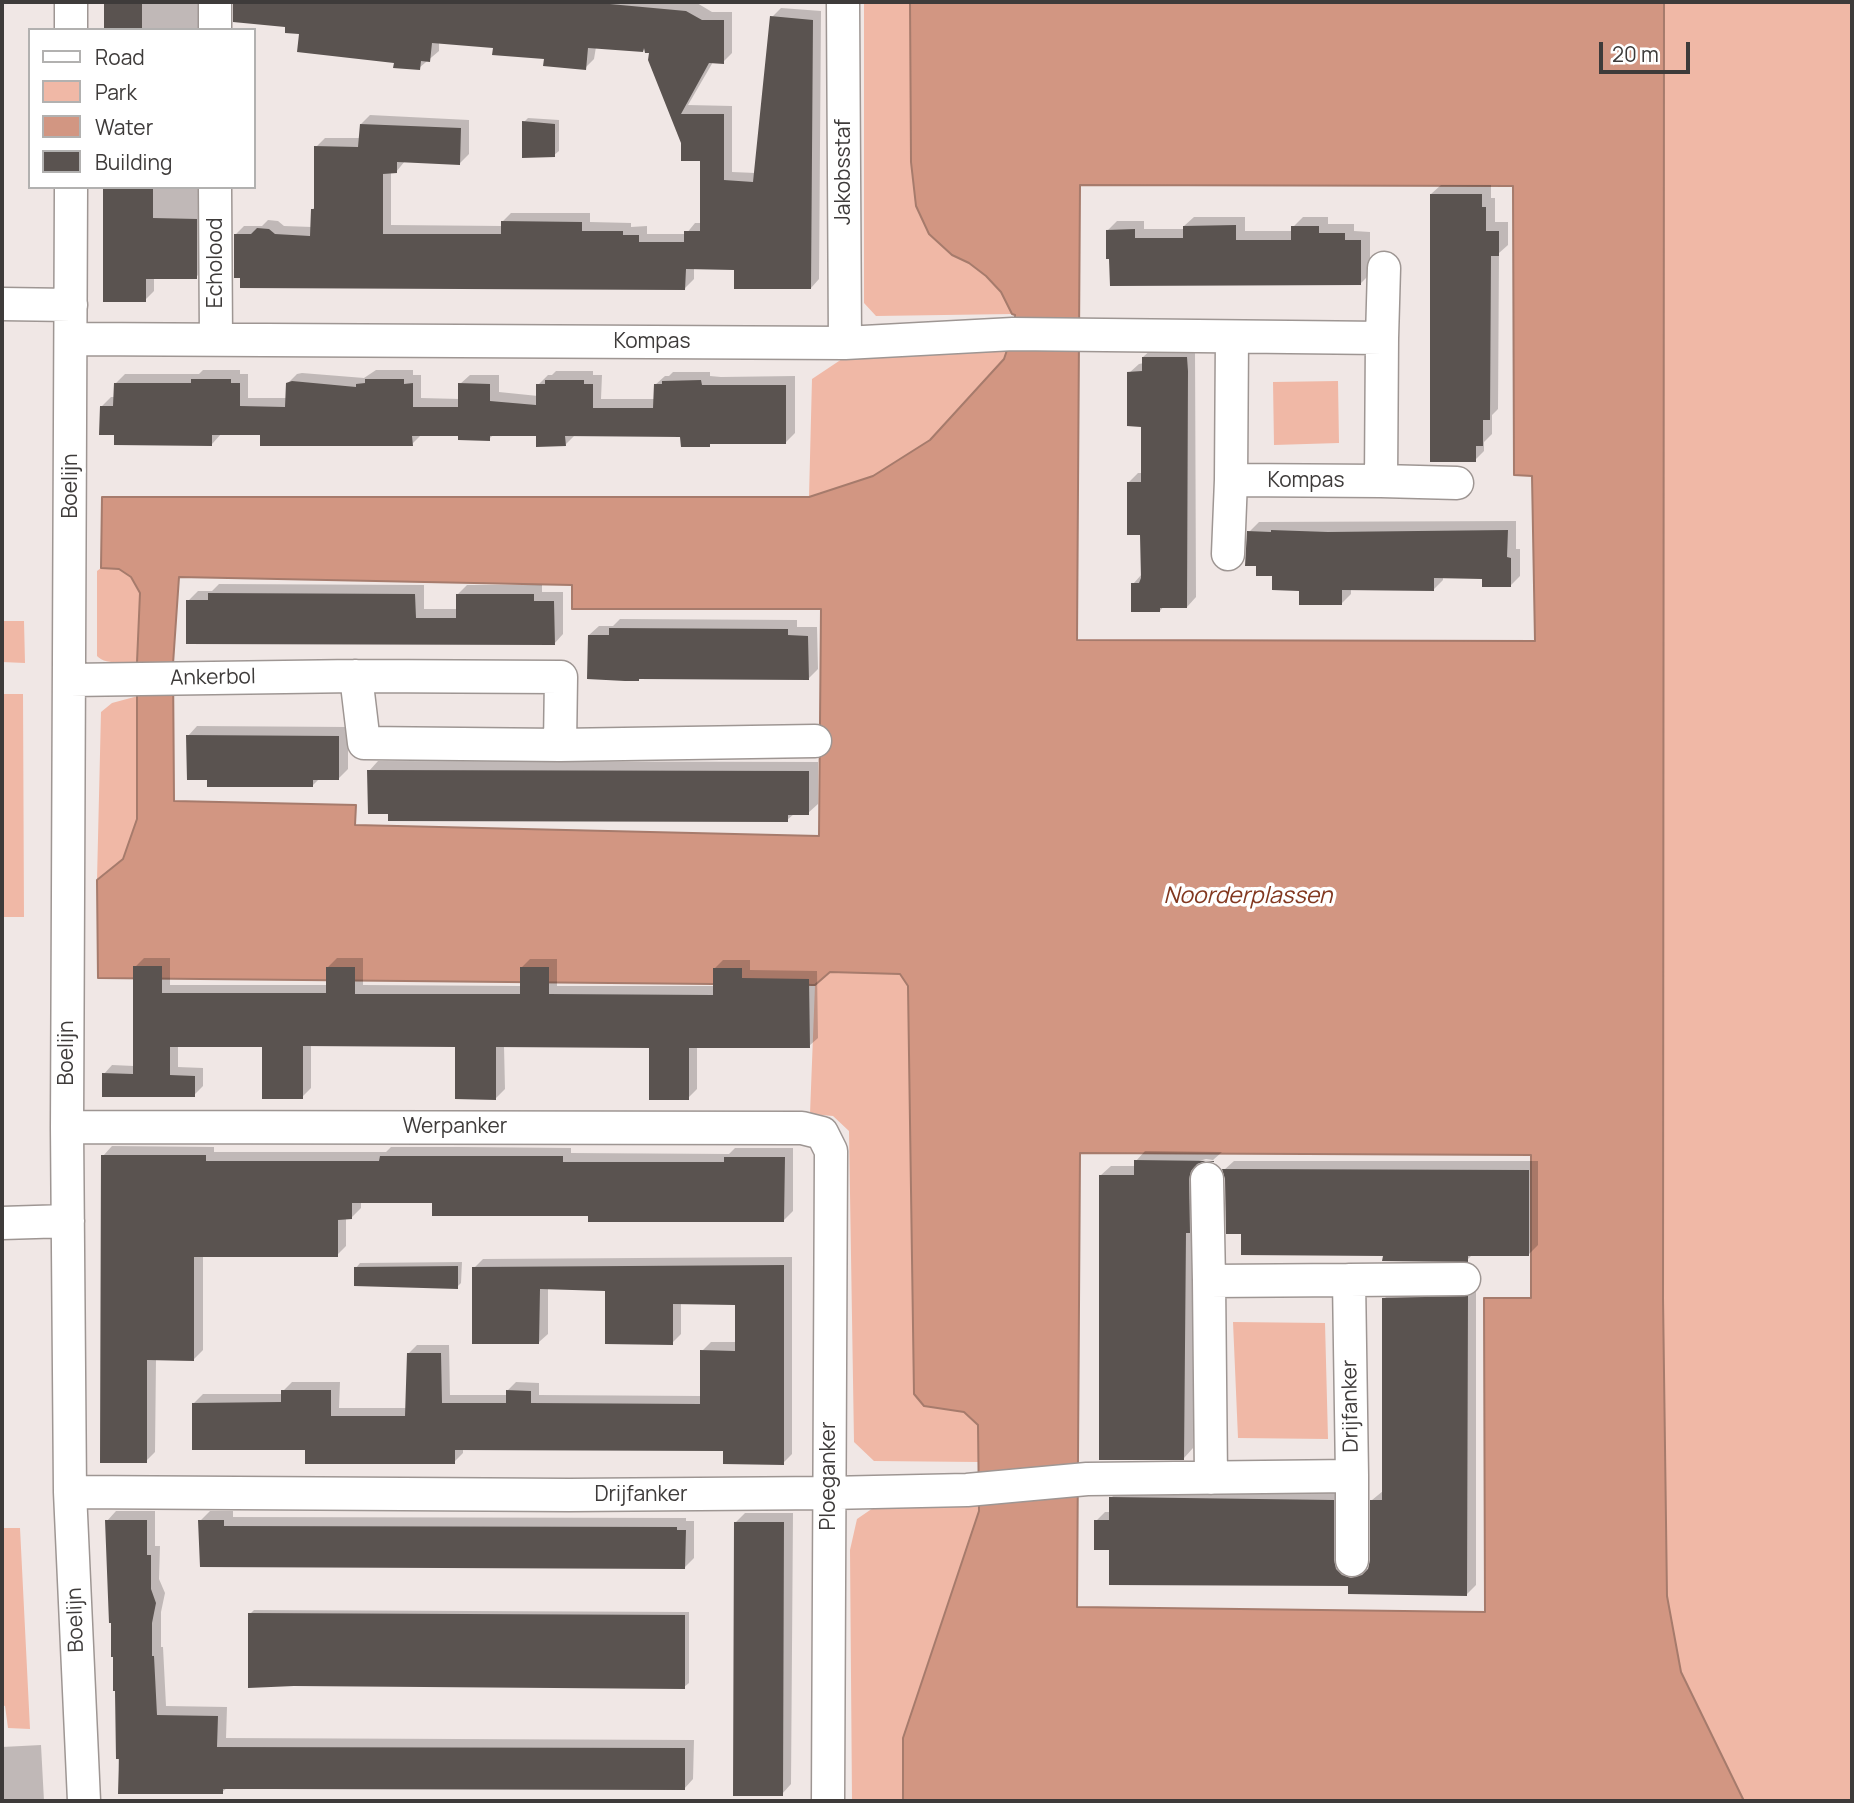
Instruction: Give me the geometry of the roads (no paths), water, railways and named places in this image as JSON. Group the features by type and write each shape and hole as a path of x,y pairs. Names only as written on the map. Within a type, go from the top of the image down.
{"street":[{"path":"71,2 71,28"},
{"path":"215,2 215,28"},
{"name":"Jakobsstaf","path":"843,2 845,343"},
{"name":"Boelijn","path":"71,189 66,1128 70,1492 84,1801"},
{"name":"Echolood","path":"215,189 216,339"},
{"path":"1381,481 1384,268"},
{"path":"2,304 71,305"},
{"name":"Kompas","path":"72,339 845,343 1013,334 1382,338"},
{"path":"1228,554 1232,337"},
{"name":"Kompas","path":"1231,480 1457,482"},
{"path":"356,676 364,743 559,745 815,741"},
{"name":"Ankerbol","path":"70,680 356,676 561,677 559,745"},
{"name":"Werpanker","path":"66,1128 802,1128 822,1133 831,1151"},
{"name":"Ploeganker","path":"828,1801 831,1151"},
{"path":"1207,1179 1211,1478"},
{"path":"2,1223 68,1221"},
{"path":"1209,1281 1464,1279"},
{"name":"Drijfanker","path":"70,1492 556,1495 828,1493 967,1490 1087,1479 1352,1476 1349,1280"},
{"path":"1352,1476 1352,1560"}],"water":[{"name":"Noorderplassen","path":"910,2 1664,2 1663,1298 1667,1596 1681,1672 1744,1801 903,1801 903,1738 979,1511 978,1425 964,1412 924,1406 914,1394 908,986 900,974 830,972 815,985 98,978 97,880 123,859 137,819 140,593 131,577 119,569 101,568 102,497 809,497 873,476 930,440 1004,359 1008,347 1015,347 1015,315 1001,292 986,276 969,263 952,255 929,234 916,206 911,162","holes":["1080,185 1513,186 1514,475 1532,476 1535,641 1077,640","179,577 572,585 572,609 821,609 819,836 355,825 356,805 174,801 173,664","1080,1153 1531,1155 1531,1298 1484,1298 1485,1612 1077,1607"]}]}
